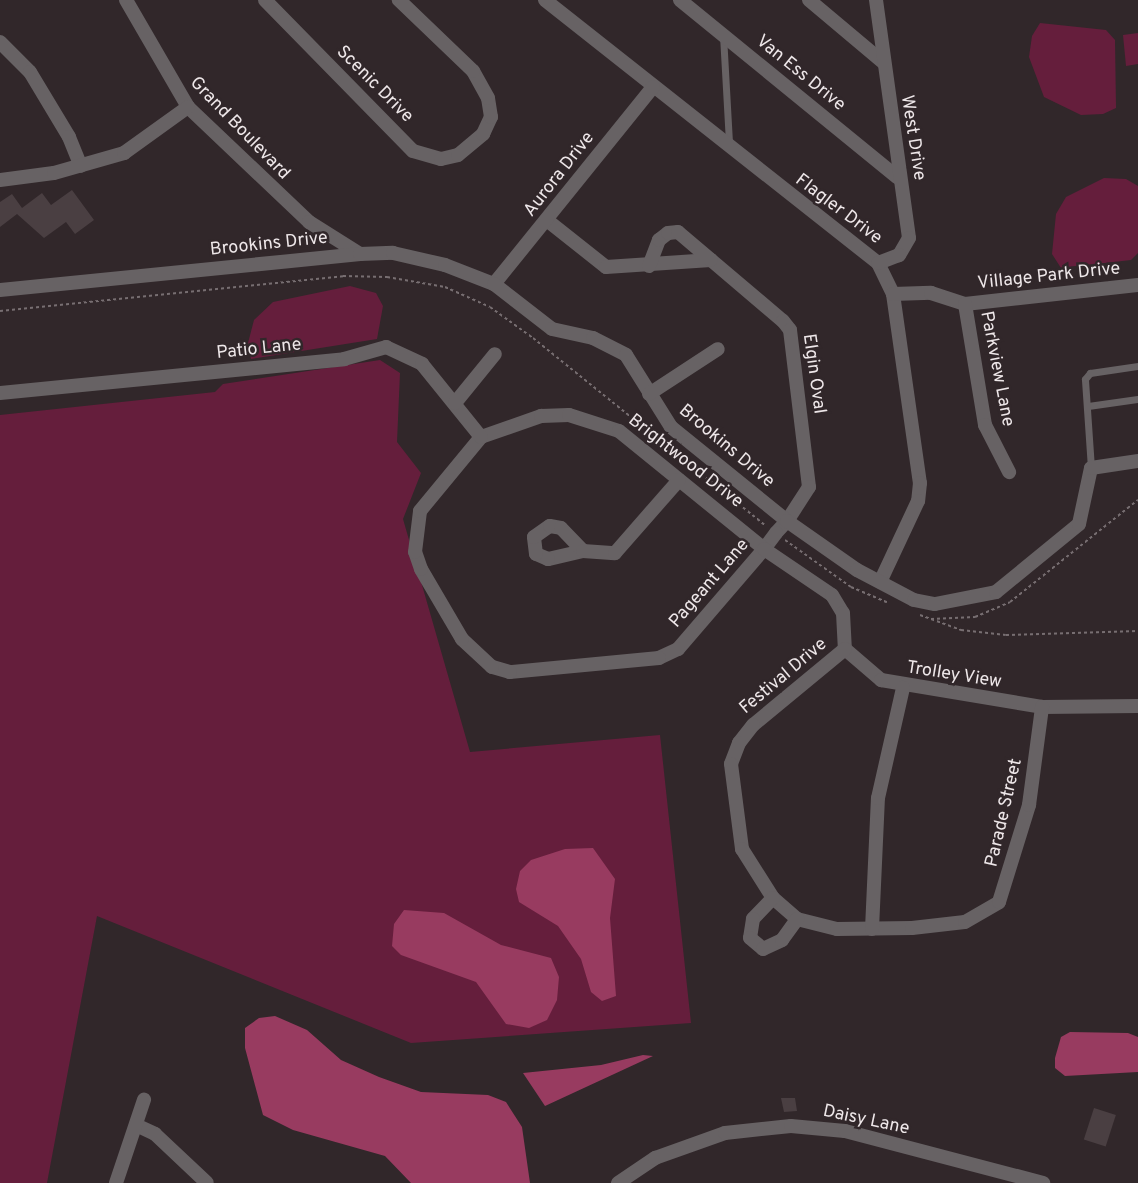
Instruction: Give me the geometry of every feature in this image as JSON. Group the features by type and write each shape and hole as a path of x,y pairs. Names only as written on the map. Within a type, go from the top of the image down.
{"street":[{"name":"Grand Boulevard","path":"126,0 188,107 309,222 360,254"},
{"name":"Scenic Drive","path":"265,0 414,151 441,159 472,146 491,117 488,98 473,71 399,0"},
{"name":"Flagler Drive","path":"545,0 730,150 878,263 893,294 920,483 918,501 880,582"},
{"name":"Van Ess Drive","path":"680,0 897,177"},
{"path":"809,0 883,62"},
{"name":"West Drive","path":"876,0 897,177 904,199 907,248 878,263"},
{"path":"0,42 30,72 69,137 81,166"},
{"name":"Aurora Drive","path":"494,284 548,221 653,87"},
{"path":"0,180 81,166 124,153 188,107"},
{"path":"548,221 606,267 649,266 711,260"},
{"name":"Elgin Oval","path":"649,266 659,240 668,233 678,232 790,330 809,487 787,521"},
{"name":"Brookins Drive","path":"0,291 360,254 393,253 494,284 552,329 593,338 626,354 671,427 787,521 880,582 935,604 996,592 1079,524 1091,468"},
{"name":"Village Park Drive","path":"893,294 931,293 965,304 1138,285"},
{"name":"Parkview Lane","path":"965,304 985,425 1009,472"},
{"name":"Patio Lane","path":"0,393 344,359 386,347 422,364 481,437"},
{"path":"650,394 718,349"},
{"path":"455,403 495,354"},
{"name":"Brightwood Drive","path":"481,437 540,416 590,418 619,430 764,549"},
{"name":"Pageant Lane","path":"481,437 420,511 415,552 462,639 492,668 510,672 659,658 678,649 787,521"},
{"path":"1091,468 1138,461"},
{"path":"583,550 615,553 679,480"},
{"path":"764,549 832,595 843,613 845,649"},
{"name":"Trolley View","path":"845,649 881,680 903,688 1042,707 1138,706"},
{"name":"Festival Drive","path":"845,649 753,725 739,742 731,764 742,849 773,898 797,919 837,929 872,929"},
{"path":"872,929 878,798 903,688"},
{"name":"Parade Street","path":"872,929 965,922 999,902 1029,805 1042,707"},
{"path":"773,898 753,919 750,938 763,949 782,940 797,919"},
{"path":"116,1183 144,1100"},
{"path":"136,1125 155,1134 207,1183"},
{"name":"Daisy Lane","path":"618,1183 655,1158 725,1133 791,1126 845,1131 1043,1183"}],"lane":[{"path":"723,35 730,150"},
{"path":"1091,468 1086,379 1090,373 1138,366"},
{"path":"1088,406 1138,399"}],"path":[{"path":"928,619 961,630 1006,635 1138,631"}],"shaded area":[{"path":"1040,23 1106,30 1115,40 1116,108 1103,114 1081,115 1044,97 1029,57 1032,36"},
{"path":"1138,33 1138,64 1126,66 1123,35"},
{"path":"1104,178 1126,179 1138,186 1138,253 1131,260 1061,268 1052,254 1056,214 1066,197"},
{"path":"350,286 376,293 383,306 377,339 251,359 248,343 254,320 273,302"},
{"path":"380,360 400,373 397,442 421,473 403,519 470,752 660,735 691,1023 411,1043 97,916 47,1183 0,1183 0,415 215,392 223,384"},
{"path":"593,848 615,879 610,918 616,996 602,1001 591,992 581,959 558,926 519,902 516,889 520,871 531,860 565,849"},
{"path":"404,910 444,913 501,945 551,958 559,977 557,1000 547,1020 529,1028 506,1024 476,982 401,955 392,946 394,924"},
{"path":"275,1016 307,1030 341,1060 379,1077 421,1092 488,1095 506,1102 522,1127 530,1183 411,1183 385,1156 293,1130 263,1115 245,1048 245,1028 259,1018"},
{"path":"1070,1032 1128,1033 1138,1037 1138,1072 1065,1076 1055,1068 1055,1058 1061,1037"},
{"path":"643,1055 653,1056 545,1106 523,1073 601,1065"}],"building":[{"path":"72,190 94,220 75,234 66,222 44,238 17,214 0,227 0,202 12,194 22,208 42,193 51,205"},
{"path":"781,1098 795,1098 797,1111 784,1112"},
{"path":"1094,1108 1116,1115 1106,1146 1084,1139"}]}
